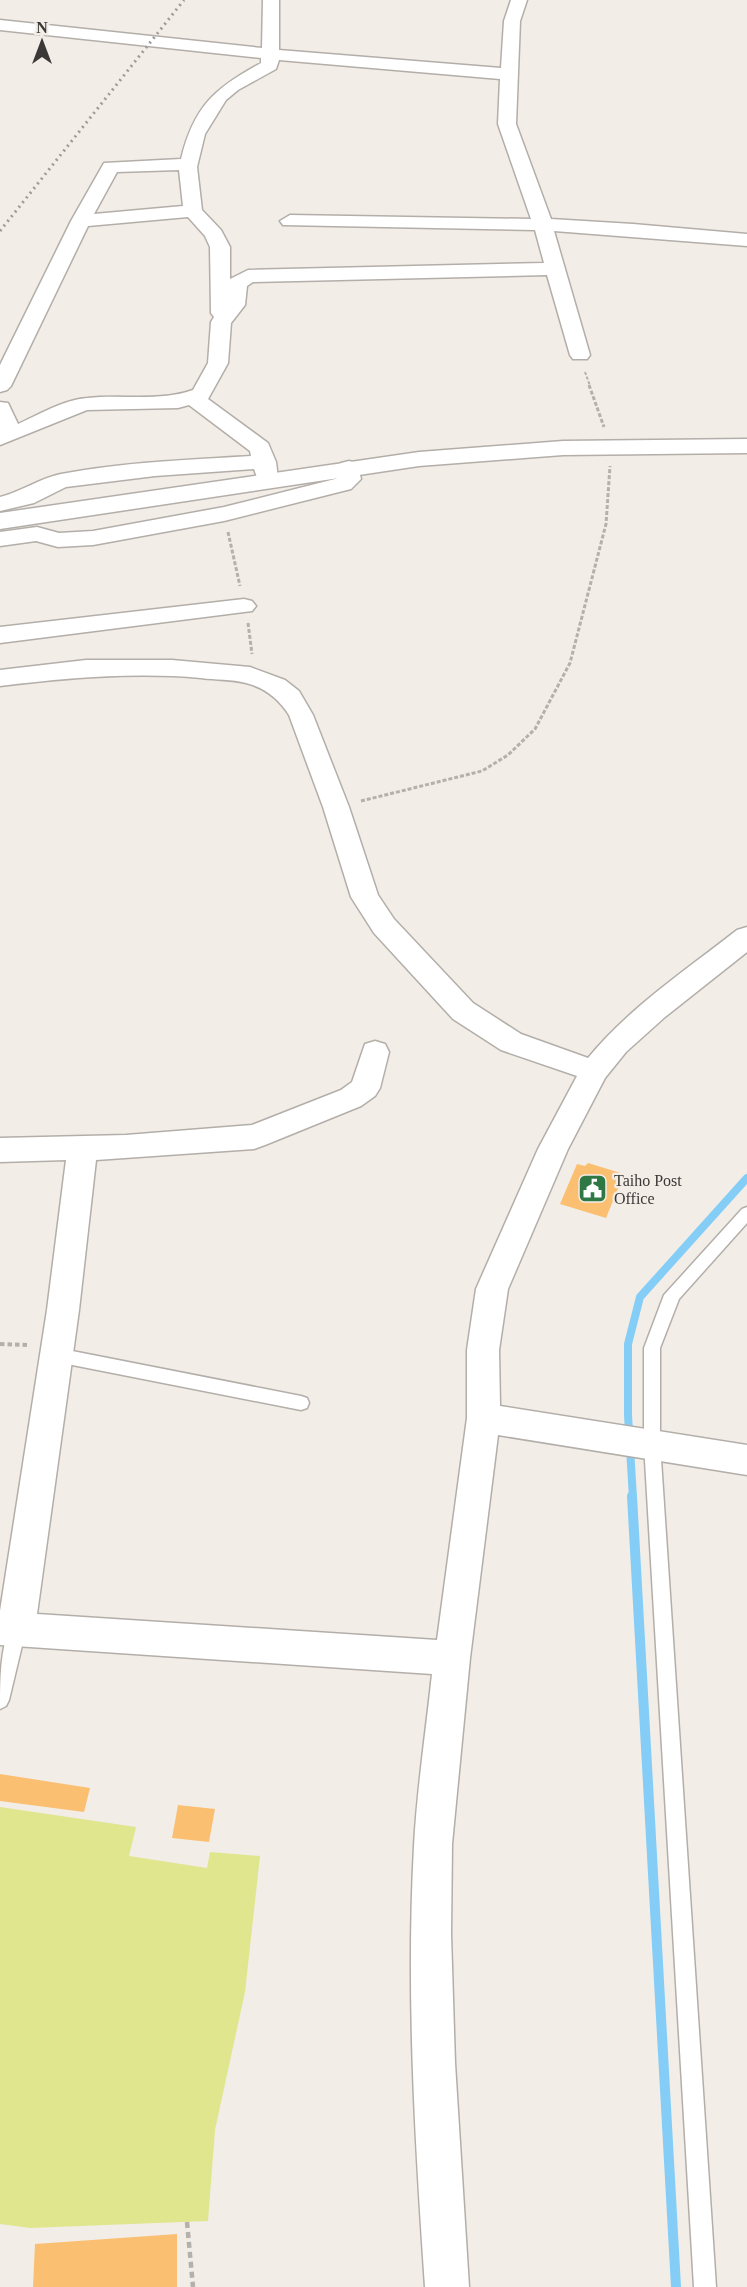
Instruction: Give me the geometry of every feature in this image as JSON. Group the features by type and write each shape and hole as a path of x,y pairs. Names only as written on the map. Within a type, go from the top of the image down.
{"street":[{"path":"0,408 7,436 59,411 86,404 177,402 194,398 206,388 218,363 221,322 220,247 214,234 193,211 189,164 196,134 210,109 232,86 270,65 271,0"},
{"path":"519,0 512,21 507,124 543,225 580,355"},
{"path":"0,25 270,54 509,74"},
{"path":"0,386 81,221 111,167 189,164"},
{"path":"81,221 193,211"},
{"path":"290,221 543,225 672,230 747,240"},
{"path":"220,277 554,269"},
{"path":"221,322 235,305 237,284 248,276"},
{"path":"194,398 260,448 266,471"},
{"path":"0,504 26,498 61,481 155,469 266,471 349,468 486,453 612,446 747,446"},
{"path":"0,539 37,534 58,540 93,538 224,514 343,484 350,479 349,468"},
{"path":"0,521 66,511 266,471"},
{"path":"0,635 244,606"},
{"path":"0,678 44,671 172,668 250,675 276,686 296,706 336,807 365,897 384,926 424,972 463,1011 511,1042 594,1071"},
{"path":"447,2287 441,2205 431,1934 434,1844 452,1658 484,1418 483,1350 492,1289 553,1149 594,1071 616,1044 655,1009 747,937"},
{"path":"0,1150 82,1149 254,1137 351,1098 365,1088 375,1052"},
{"path":"82,1149 57,1355 8,1628 452,1658"},
{"path":"484,1418 747,1460"}],"lane":[{"path":"705,2287 651,1444 652,1348 672,1295 747,1213"},
{"path":"57,1355 301,1403"},
{"path":"0,1700 8,1628"}],"path":[{"path":"336,807 483,771 508,755 535,729 570,663 606,524 612,446 590,390 580,355"},
{"path":"224,514 252,645 250,675"},
{"path":"187,2222 193,2287"}],"green space":[{"path":"0,1807 136,1827 129,1856 207,1868 210,1852 260,1856 245,1992 215,2130 208,2221 30,2228 0,2224"}],"building":[{"path":"588,1163 624,1174 606,1218 560,1204 577,1164 585,1166"},
{"path":"0,1774 90,1788 84,1812 0,1801"},
{"path":"178,1805 215,1809 209,1842 172,1838"},
{"path":"177,2234 177,2287 33,2287 35,2244"}],"waterway":[{"path":"633,1498 628,1415 628,1344 640,1297 747,1178"},
{"path":"632,1496 676,2287"}],"railway":[{"path":"0,231 184,0"}],"place":[{"name":"Taiho Post Office","path":"593,1189"}]}
